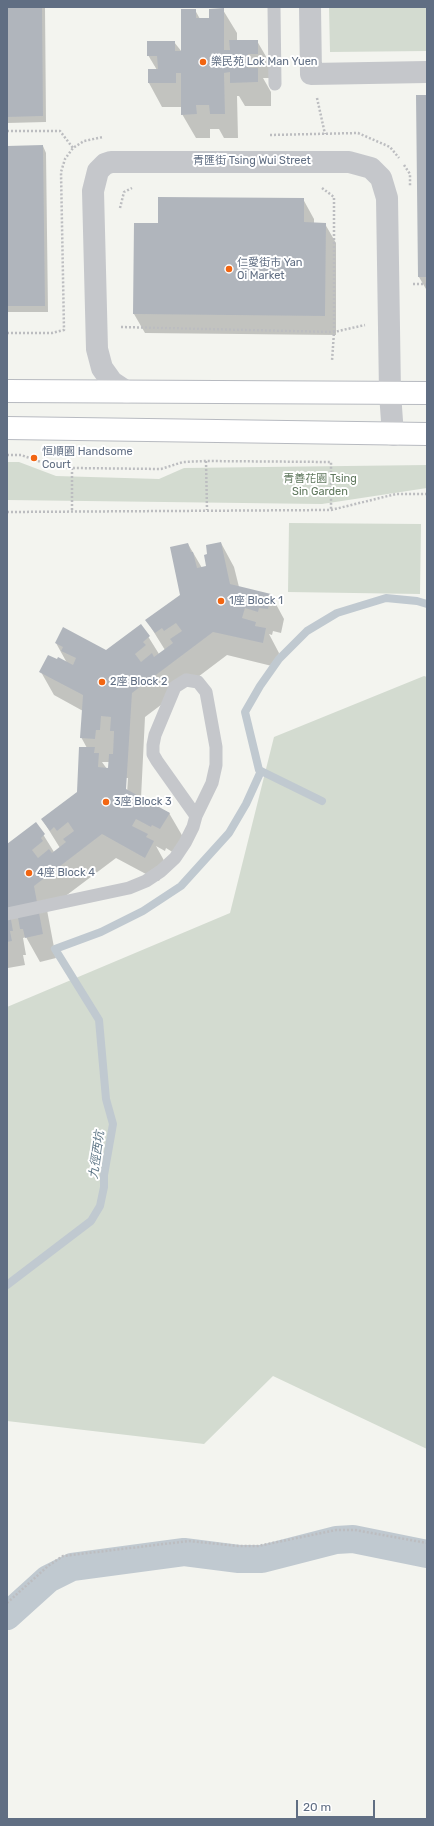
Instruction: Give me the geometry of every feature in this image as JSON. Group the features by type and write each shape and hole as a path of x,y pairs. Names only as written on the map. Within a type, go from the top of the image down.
{"main road":[{"path":"7,391 427,393"},
{"path":"7,428 393,435 427,434"}],"street":[{"path":"310,7 311,74 427,72"},
{"name":"青匯街 Tsing Wui Street","path":"127,392 112,382 102,368 97,349 93,191 98,171 105,164 111,162 349,162 371,168 381,178 387,198 390,393 393,435"}],"lane":[{"path":"274,7 275,84"},
{"path":"7,914 130,888 146,881 161,871 175,858 193,827 196,816 212,783 216,765 216,747 206,692 198,682 186,680 176,687 155,735 153,754 159,765 196,816"}],"path":[{"path":"311,74 325,134"},
{"path":"7,132 60,131 74,148"},
{"path":"120,216 124,192 136,186"},
{"path":"319,186 334,197 334,332 332,361"},
{"path":"410,284 427,284"},
{"path":"121,319 121,327 334,332 372,324"},
{"path":"7,334 52,333 64,330"},
{"path":"7,455 21,455 55,467 72,468 161,469 183,462 206,461 331,462 331,510"},
{"path":"206,461 206,510"},
{"path":"72,468 72,511"},
{"path":"7,512 331,510 396,494 427,494"},
{"path":"7,1603 48,1566 63,1556 189,1541 238,1546 258,1546 336,1530 355,1530 427,1543"}],"green space":[{"path":"329,7 427,7 427,51 330,52"},
{"name":"青善花園 Tsing Sin Garden","path":"7,462 19,462 56,476 159,479 184,468 427,465 427,488 322,504 7,500"},
{"path":"289,523 421,524 420,594 288,592"},
{"path":"424,676 427,677 427,1449 273,1376 204,1444 7,1421 7,1007 230,913 274,737"}],"building":[{"path":"7,7 42,7 43,116 7,117"},
{"name":"樂民苑 Lok Man Yuen","path":"224,8 224,50 230,50 229,40 258,40 258,54 248,54 248,68 258,68 258,82 230,83 230,72 224,73 225,114 210,114 209,105 196,105 197,114 181,115 181,73 176,73 176,83 148,83 148,69 158,69 157,56 147,56 147,41 175,41 175,51 181,51 181,9 196,9 196,18 209,18 209,9"},
{"path":"416,95 427,95 427,277 418,277"},
{"path":"43,145 45,306 7,306 7,146"},
{"name":"仁愛街市 Yan Oi Market","path":"158,197 304,198 304,222 326,223 325,316 133,314 134,223 158,223"},
{"path":"221,542 230,584 271,594 268,609 259,608 258,612 245,608 242,618 256,622 255,626 266,628 263,643 213,632 132,693 126,789 170,813 160,829 152,825 151,827 136,819 132,826 148,834 146,837 154,841 145,858 102,834 34,886 43,934 25,938 23,929 20,929 17,912 10,914 13,931 10,931 12,941 7,942 7,844 36,822 45,834 41,838 43,841 32,850 38,858 49,849 52,853 66,842 63,839 74,831 68,822 57,831 54,827 50,831 41,819 77,792 79,747 95,747 94,753 99,753 98,767 108,768 109,754 113,754 114,731 110,731 111,717 101,716 100,730 96,730 95,739 80,738 83,695 39,672 48,655 57,659 58,657 73,665 76,658 61,651 63,647 55,643 63,627 106,650 141,624 150,636 143,642 146,645 135,654 141,662 152,653 154,657 173,643 170,639 182,631 176,623 164,631 162,628 155,633 145,620 180,595 170,547 188,543 191,552 193,552 197,568 206,566 204,555 207,554 206,545"}],"waterway":[{"path":"322,801 259,770 245,712 260,686 279,659 307,631 337,613 386,598 417,601 427,604"},
{"name":"九徑西坑","path":"7,1285 91,1221 100,1206 104,1187 104,1175 113,1124 106,1099 99,1020 55,949 101,932 143,911 181,886 229,833 246,804 261,771"},
{"path":"7,1616 48,1579 72,1567 184,1552 239,1559 262,1559 336,1540 353,1539 427,1554"}],"place":[{"name":"樂民苑 Lok Man Yuen","path":"203,62"},
{"name":"仁愛街市 Yan Oi Market","path":"229,269"},
{"name":"恒順園 Handsome Court","path":"34,458"},
{"name":"1座 Block 1","path":"221,601"},
{"name":"2座 Block 2","path":"102,682"},
{"name":"3座 Block 3","path":"106,802"},
{"name":"4座 Block 4","path":"29,873"}]}
